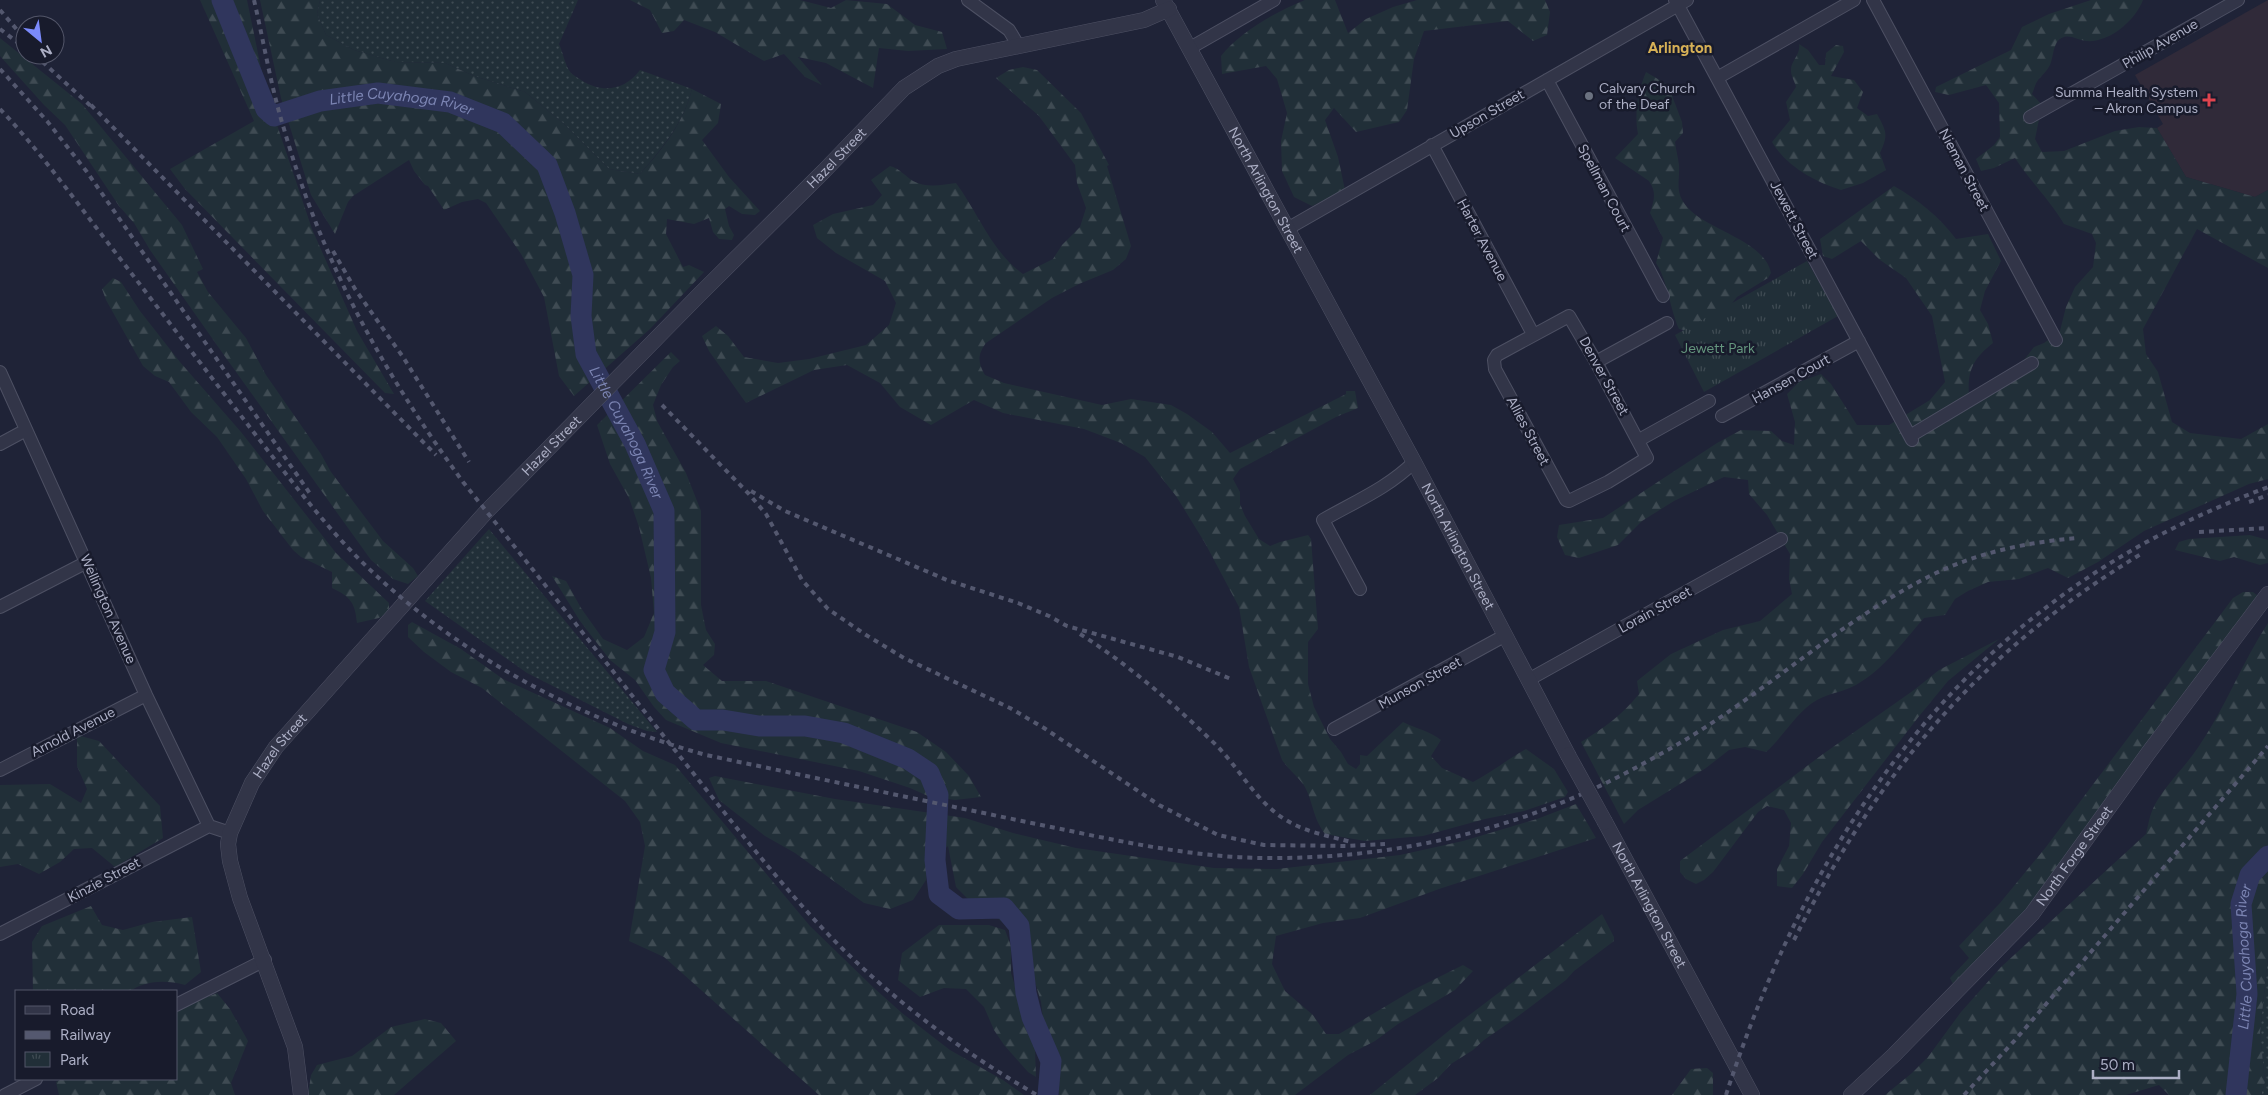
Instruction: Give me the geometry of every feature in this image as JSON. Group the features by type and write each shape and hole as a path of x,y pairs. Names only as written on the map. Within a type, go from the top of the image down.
{"street":[{"path":"968,0 1009,30 1018,45"},
{"path":"1190,48 1274,0"},
{"path":"1717,78 1854,0"},
{"name":"Nieman Street","path":"1873,0 2056,340"},
{"name":"Philip Avenue","path":"2030,117 2238,0"},
{"name":"Jewett Street","path":"1680,2 1717,78 1911,438 2032,363"},
{"name":"Upson Street","path":"1287,229 1680,2"},
{"name":"Hazel Street","path":"301,1095 298,1057 265,960 240,898 230,862 230,833 252,783 276,747 486,512 904,88 938,66 956,59 1144,20 1166,5"},
{"name":"North Arlington Street","path":"1166,5 1414,462 1504,636 1752,1095"},
{"name":"Spellman Court","path":"1547,80 1662,296"},
{"name":"Harter Avenue","path":"1432,145 1533,334"},
{"name":"Denver Street","path":"1533,334 1564,317 1569,316 1572,318 1647,458"},
{"path":"1596,362 1667,324"},
{"name":"Allies Street","path":"1533,334 1497,355 1494,360 1495,369 1566,500 1569,501 1608,482 1647,458"},
{"name":"Hansen Court","path":"1722,416 1859,341"},
{"name":"Wellington Avenue","path":"0,372 146,694 209,826"},
{"path":"1639,440 1709,402"},
{"path":"0,444 26,430"},
{"path":"1360,589 1323,520 1384,487 1399,477 1414,462"},
{"name":"Lorain Street","path":"1528,680 1782,539"},
{"path":"0,607 87,562"},
{"name":"North Forge Street","path":"1851,1095 1894,1055 2032,914 2149,752 2268,594"},
{"name":"Munson Street","path":"1334,729 1504,636"},
{"name":"Arnold Avenue","path":"0,770 146,694"},
{"path":"209,826 230,833"},
{"name":"Kinzie Street","path":"0,934 209,826"},
{"path":"178,1004 265,960"},
{"path":"5,1095 34,1080"}],"shaded area":[{"name":"Summa Health System – Akron Campus","path":"2268,0 2268,190 2255,197 2186,177 2157,128 2163,124 2135,75"}],"green space":[{"path":"200,0 247,0 266,92 312,229 357,331 394,394 385,393 185,189 170,169 254,121"},
{"path":"260,0 320,0 317,14 326,35 354,50 395,62 445,63 474,76 525,92 563,123 609,169 640,174 672,134 684,113 692,89 721,104 718,123 702,140 729,177 760,211 755,215 742,214 729,206 725,209 729,226 734,235 732,240 719,239 713,232 709,218 694,224 667,219 666,234 683,267 689,265 704,272 650,329 574,396 559,376 544,297 521,254 486,203 478,199 462,202 444,210 428,186 425,185 414,171 409,160 353,196 348,202 335,234 311,195 281,98"},
{"path":"320,0 578,0 559,44 567,67 572,74 597,87 613,88 628,82 640,70 692,89 678,124 664,145 640,174 609,169 563,123 525,92 474,76 445,63 395,62 354,50 326,35 317,14"},
{"path":"630,0 800,0 831,8 846,0 887,4 915,25 942,32 947,49 908,51 879,48 873,88 826,63 798,57 822,85 805,77 784,54 764,61 715,32 684,20 674,31 662,33 650,10"},
{"path":"1305,0 1335,0 1348,33 1366,19 1393,7 1417,0 1545,0 1550,12 1547,35 1533,41 1508,21 1424,31 1414,59 1407,110 1399,122 1356,132 1334,108 1325,120 1338,157 1345,190 1312,206 1294,197 1282,171 1281,141 1287,113 1277,79 1266,66 1222,74 1221,56 1238,39 1260,23"},
{"path":"2091,0 2143,0 2128,23 2112,34 2095,41 2064,37 2057,42 2050,65 2037,82 2032,94 2042,105 2035,139 2042,152 2064,151 2115,131 2139,127 2157,128 2186,177 2255,197 2268,190 2268,268 2197,229 2143,329 2146,354 2158,372 2172,422 2190,433 2241,439 2268,424 2268,479 2249,484 2144,531 2098,562 2068,578 2048,568 2019,579 1988,582 1968,591 1955,599 1945,615 1924,618 1893,654 1866,679 1810,705 1766,752 1745,747 1729,750 1706,768 1638,810 1624,824 1581,742 1619,715 1639,694 1637,681 1671,654 1723,630 1760,621 1792,594 1789,579 1790,554 1767,515 1749,494 1748,480 1724,477 1674,501 1642,521 1618,545 1579,558 1565,555 1557,537 1559,525 1603,518 1717,443 1741,430 1771,431 1782,441 1794,445 1795,422 1787,394 1799,382 1821,374 1831,384 1857,425 1889,425 1930,400 1945,382 1932,316 1906,278 1880,260 1861,241 1832,259 1823,256 1820,239 1894,186 1928,209 1956,239 1988,234 2001,261 1985,291 1980,310 1988,324 1993,343 1973,365 1969,378 1969,395 2007,382 2034,347 2044,343 2060,331 2066,307 2075,287 2093,267 2096,243 2092,234 2064,224 2015,158 1994,168 1981,171 1976,159 1994,145 2000,137 1999,103 1986,85 1949,95 1935,92 1936,87 2011,50 2022,27 2049,14"},
{"path":"0,38 15,50 15,65 34,65 82,104 182,225 203,269 197,272 208,292 246,338 266,375 321,454 331,472 383,541 413,568 418,576 408,584 393,579 371,560 150,250 134,223 119,206 65,125 44,105 0,56"},
{"path":"1799,44 1808,50 1819,65 1825,65 1826,53 1836,45 1843,46 1844,52 1831,76 1854,80 1863,92 1857,108 1868,116 1877,114 1885,133 1885,141 1880,153 1886,170 1863,183 1841,190 1811,178 1793,166 1778,151 1772,142 1790,120 1786,102 1796,87 1791,67"},
{"path":"1023,67 1037,70 1081,113 1109,165 1107,166 1131,246 1126,259 1113,270 1052,298 986,343 980,355 981,367 985,375 1004,383 1102,405 1131,399 1171,405 1212,432 1230,453 1346,394 1346,391 1355,391 1358,408 1336,417 1240,469 1233,479 1240,492 1240,504 1245,516 1259,539 1270,546 1308,535 1311,539 1318,629 1308,642 1308,684 1314,707 1330,739 1348,764 1356,769 1360,764 1360,755 1367,756 1403,722 1428,732 1441,740 1431,756 1442,768 1473,782 1526,749 1554,769 1568,792 1565,797 1524,811 1485,819 1423,836 1365,841 1325,834 1317,821 1303,784 1282,760 1249,667 1239,607 1205,543 1176,496 1145,457 1121,443 1084,429 1003,413 974,400 931,425 900,407 880,383 847,365 814,370 746,403 709,351 702,336 716,326 728,336 744,357 778,363 809,359 866,345 889,325 896,303 885,281 836,253 817,238 813,225 833,214 873,205 882,195 871,180 890,166 899,170 913,181 923,185 956,183 1002,254 1023,274 1053,259 1062,245 1080,227 1086,208 1077,183 1075,165 1039,116 996,78 1009,70"},
{"path":"1646,72 1668,85 1682,122 1683,133 1675,142 1679,165 1679,192 1684,203 1696,216 1734,236 1758,252 1766,262 1771,273 1768,278 1737,297 1725,312 1693,332 1679,329 1663,277 1656,263 1663,238 1650,213 1654,197 1652,185 1615,158 1638,134 1636,119 1638,103"},
{"name":"Jewett Park","path":"1807,261 1838,316 1704,392 1675,335"},
{"path":"113,278 121,282 140,311 180,362 241,432 336,553 389,603 389,611 379,618 357,623 351,601 344,594 332,588 332,572 301,557 293,550 263,511 246,479 217,437 191,412 169,382 155,376 143,366 106,300 102,289"},
{"path":"671,352 680,361 673,367 661,385 653,405 657,421 686,473 701,511 701,605 706,630 715,644 714,655 703,665 722,681 766,681 917,732 946,752 969,776 981,797 955,800 928,796 859,771 721,743 666,720 654,707 635,680 610,660 580,621 552,576 566,581 581,608 603,639 627,650 644,637 654,613 651,578 639,527 629,498 610,464 597,425"},
{"path":"489,529 657,732 647,731 628,724 527,673 425,601"},
{"path":"2250,535 2268,540 2268,563 2260,565 2234,557 2220,561 2175,550 2179,542 2189,539"},
{"path":"2243,592 2253,592 2258,596 2026,911 1953,984 1950,978 1969,958 1959,946 2000,903 2046,847 2233,598"},
{"path":"412,622 461,649 503,679 610,728 643,751 675,765 810,926 874,988 902,1013 950,1050 1003,1080 1024,1095 819,1095 664,957 629,941 645,846 640,822 625,801 482,688 451,672 424,652 408,637 408,625"},
{"path":"2268,623 2268,956 2260,1033 2265,1082 2261,1095 2169,1095 2159,1085 2126,1095 1885,1095 1928,1057 1961,1012 2001,967 2146,834 2156,802 2209,731"},
{"path":"1999,639 1948,681 1822,842 1803,874 1792,888 1777,886 1777,869 1789,846 1791,823 1784,810 1767,806 1758,812 1713,872 1704,880 1696,884 1686,879 1680,872 1680,861 1823,754 1914,690 1939,670"},
{"path":"77,735 99,741 160,806 163,838 115,867 92,848 74,849 60,862 39,874 18,864 0,867 0,785 50,784 81,803 87,789 77,766"},
{"path":"715,776 835,799 965,818 1013,833 1076,848 1214,868 1277,869 1400,855 1463,841 1537,819 1576,804 1596,838 1439,889 1360,918 1323,923 1276,936 1272,964 1285,991 1313,1015 1326,1034 1339,1034 1413,990 1463,965 1473,971 1455,990 1398,1024 1375,1041 1348,1055 1295,1095 1059,1095 1057,1062 1044,1027 1041,1002 1022,938 981,905 968,899 956,887 948,846 928,863 926,880 913,900 890,909 864,903 795,853 765,836 719,800 709,778"},
{"path":"91,906 102,925 123,930 152,922 192,917 201,972 185,985 157,982 136,987 132,990 33,990 32,942 42,926"},
{"path":"1602,914 1614,937 1614,941 1574,971 1566,980 1473,1050 1451,1064 1438,1078 1415,1095 1370,1095 1451,1029"},
{"path":"939,925 989,925 1005,930 1011,946 1011,973 1035,1049 1036,1077 1028,1072 1004,1045 994,1030 984,1007 966,989 944,988 920,997 898,980 902,953"},
{"path":"2268,956 2268,1095 2261,1095 2265,1082 2260,1033"},
{"path":"217,993 230,1009 248,1041 231,1083 235,1095 59,1095 56,1082 60,1080 178,1080 178,1009"},
{"path":"425,1019 441,1023 456,1041 394,1095 308,1095 311,1075 317,1065 352,1056 391,1027"},
{"path":"1707,1068 1713,1073 1713,1095 1672,1095 1691,1069"}],"waterway":[{"name":"Little Cuyahoga River","path":"222,0 266,109 274,116 320,101 378,93 450,102 503,123 547,165 565,213 583,275 581,316 586,354 635,444 664,511 665,632 654,670 665,693 696,720 723,720 759,726 805,726 844,733 908,759 929,773 938,795 935,860 939,894 959,909 1004,908 1019,926 1026,993 1032,1017 1051,1061 1048,1095"},
{"name":"Little Cuyahoga River","path":"2236,1095 2247,994 2241,904 2250,875 2268,856"}],"railway":[{"path":"254,0 279,113 317,225 336,270 357,314 406,398 463,482 750,845 828,935 883,986 942,1033 1005,1076 1037,1095"},
{"path":"0,10 15,27"},
{"path":"0,29 15,40"},
{"path":"46,65 94,109"},
{"path":"0,69 47,121 87,172 311,495"},
{"path":"91,105 436,455"},
{"path":"0,109 54,172 314,509 380,579 415,609 453,637 532,686 575,707 618,725 706,755 1118,841 1183,852 1249,858 1320,857 1357,854 1432,842 1504,823 1575,797 1613,780 1661,754 1707,726 1868,612 1936,573 1970,559 2005,549 2077,538"},
{"path":"333,251 355,289 403,357 469,462"},
{"path":"662,405 749,494 766,514 802,580 828,609 866,635 904,658 1010,708 1044,728 1159,805 1218,835 1264,845 1347,846 1385,844"},
{"path":"1726,1095 1754,1016 1787,940 1825,867 1869,797 1918,732 1973,671 2035,616 2104,567 2184,523 2268,487"},
{"path":"751,491 785,511 947,580 1018,603 1067,626 1178,657 1231,679"},
{"path":"2249,502 2268,495"},
{"path":"2199,532 2268,528"},
{"path":"1794,940 1826,879 1861,823 1898,770 1938,721 1982,675 2030,632 2083,592 2141,554"},
{"path":"1080,634 1151,686 1184,715 1225,754 1257,795 1275,813 1301,828 1351,842"},
{"path":"1964,1095 2016,1039 2268,746"}],"place":[{"name":"Calvary Church of the Deaf","path":"1589,96"},
{"name":"Summa Health System – Akron Campus","path":"2209,100"}],"district":[{"name":"Arlington","path":"1680,48"}]}
